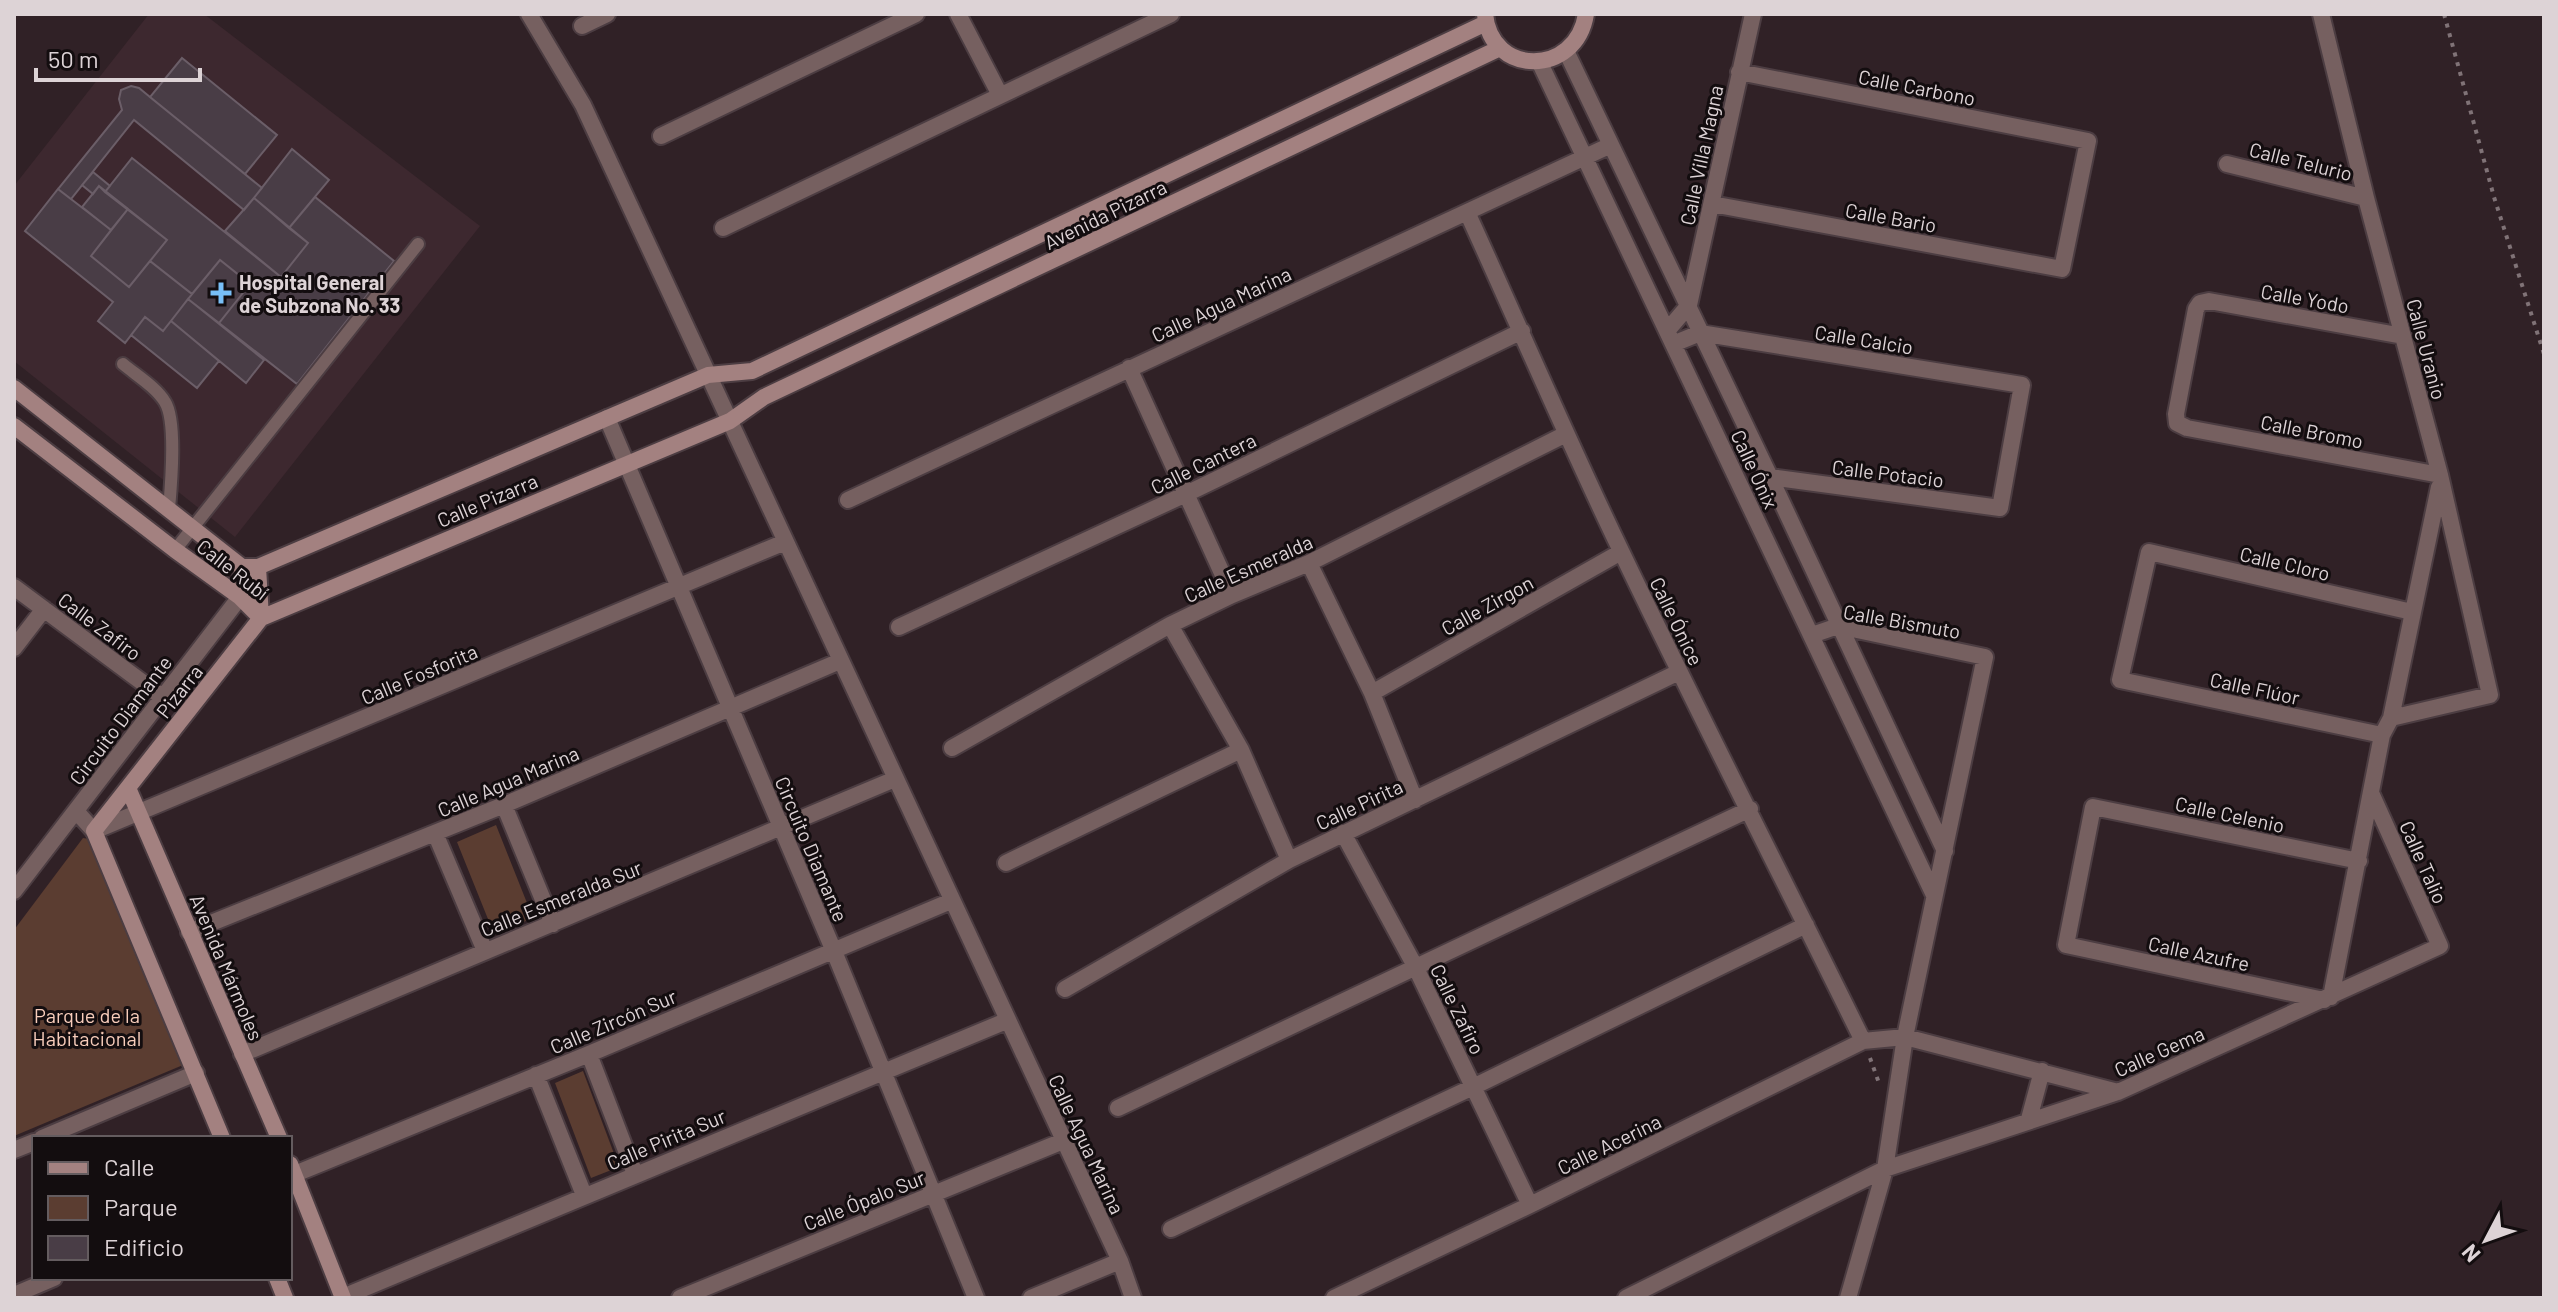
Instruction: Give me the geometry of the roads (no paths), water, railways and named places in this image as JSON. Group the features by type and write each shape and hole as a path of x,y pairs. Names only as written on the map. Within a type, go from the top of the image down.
{"street":[{"name":"Calle Agua Marina","path":"529,14 583,105 1120,1261 1133,1298"},
{"path":"582,26 607,14"},
{"path":"661,136 916,14"},
{"path":"958,14 1000,95"},
{"path":"723,228 1171,14"},
{"path":"1485,18 1490,34 1500,48 1519,59 1539,61 1557,57 1577,40 1586,14"},
{"name":"Calle Villa Magna","path":"1689,305 1753,14"},
{"name":"Calle Uranio","path":"2321,14 2440,477 2490,695 2391,718"},
{"name":"Avenida Pizarra","path":"708,375 752,371 1243,139 1485,18"},
{"name":"Avenida Pizarra","path":"730,421 764,397 1500,48"},
{"name":"Calle Ónix","path":"1566,51 1689,305 1945,851"},
{"name":"Calle Ónix","path":"1539,61 1934,895"},
{"name":"Calle Carbono","path":"1739,72 2088,141 2062,269"},
{"path":"1243,139 1255,165"},
{"name":"Calle Agua Marina","path":"848,500 1611,145"},
{"name":"Calle Telurio","path":"2227,164 2366,198"},
{"name":"Calle Bario","path":"1712,204 2062,269"},
{"name":"Calle Ónice","path":"1467,212 1621,552 1863,1041"},
{"path":"1014,248 1026,274"},
{"name":"Calle Yodo","path":"2177,423 2176,414 2196,309 2200,303 2209,301 2403,336"},
{"path":"1670,338 1689,305"},
{"name":"Calle Cantera","path":"899,627 1186,494 1522,331"},
{"path":"1670,338 1700,333"},
{"name":"Calle Calcio","path":"1700,333 2022,385 2000,508"},
{"path":"1129,368 1232,595"},
{"path":"752,371 764,397"},
{"name":"Calle Pizarra","path":"250,567 708,375"},
{"name":"Calle Rubí","path":"14,388 192,528 250,567 261,618"},
{"name":"Circuito Diamante","path":"607,418 833,949 976,1298"},
{"name":"Calle Pizarra","path":"261,618 730,421"},
{"name":"Calle Bromo","path":"2177,423 2187,428 2440,477"},
{"name":"Calle Rubí","path":"14,426 240,597 261,618"},
{"name":"Calle Esmeralda","path":"952,748 1170,625 1309,563 1566,434"},
{"name":"Calle Potacio","path":"1770,477 2000,508"},
{"path":"2328,999 2359,861 2382,735 2391,718 2440,477"},
{"name":"Calle Fosforita","path":"94,831 785,542"},
{"name":"Calle Zirgon","path":"1372,693 1621,552"},
{"name":"Calle Cloro","path":"2120,680 2149,552 2412,612"},
{"path":"1309,563 1372,693 1415,800"},
{"path":"240,597 250,567"},
{"name":"Calle Zafiro","path":"14,587 162,697"},
{"name":"Circuito Diamante","path":"14,891 240,597"},
{"path":"14,648 44,609"},
{"name":"Pizarra","path":"94,831 261,618"},
{"path":"1170,625 1241,750 1289,860"},
{"name":"Calle Bismuto","path":"1812,635 1838,626 1985,657 1945,851"},
{"name":"Calle Agua Marina","path":"189,932 504,805 840,661"},
{"name":"Calle Pirita","path":"1065,989 1289,860 1679,672"},
{"name":"Calle Flúor","path":"2120,680 2382,735"},
{"path":"1006,863 1241,750"},
{"name":"Calle Esmeralda Sur","path":"242,1054 895,779"},
{"path":"128,788 138,812"},
{"name":"Calle Talio","path":"2372,795 2440,946"},
{"path":"504,805 553,924"},
{"name":"Calle Celenio","path":"2066,945 2093,807 2359,861"},
{"path":"1118,1108 1750,809"},
{"path":"76,811 94,831 221,1136"},
{"name":"Avenida Mármoles","path":"138,812 278,1136"},
{"path":"435,833 485,951"},
{"name":"Calle Zafiro","path":"1343,833 1416,968 1530,1205"},
{"path":"1848,1298 1885,1169 1905,1037 1945,851"},
{"name":"Calle Zircón Sur","path":"292,1171 589,1054 951,901"},
{"path":"1171,1229 1806,925"},
{"name":"Calle Azufre","path":"2066,945 2328,999"},
{"name":"Calle Gema","path":"1626,1298 1885,1169 2118,1092 2440,946"},
{"name":"Calle Pirita Sur","path":"343,1298 1006,1021"},
{"name":"Calle Acerina","path":"1334,1298 1863,1041 1905,1037 2118,1092"},
{"path":"589,1054 635,1174"},
{"path":"2029,1119 2042,1071"},
{"path":"47,1136 196,1073"},
{"path":"536,1075 584,1195"},
{"name":"Calle Ópalo Sur","path":"680,1298 1063,1141"},
{"path":"292,1173 343,1298"},
{"path":"1031,1298 1120,1261"},
{"path":"14,1295 49,1280"}],"lane":[{"path":"175,550 418,244"},
{"path":"123,364 157,393 169,412 173,473 169,509"}],"place":[{"name":"Hospital General de Subzona No. 33","path":"221,293"}],"park label":[{"name":"Parque de la Habitacional","path":"87,1026"}]}
